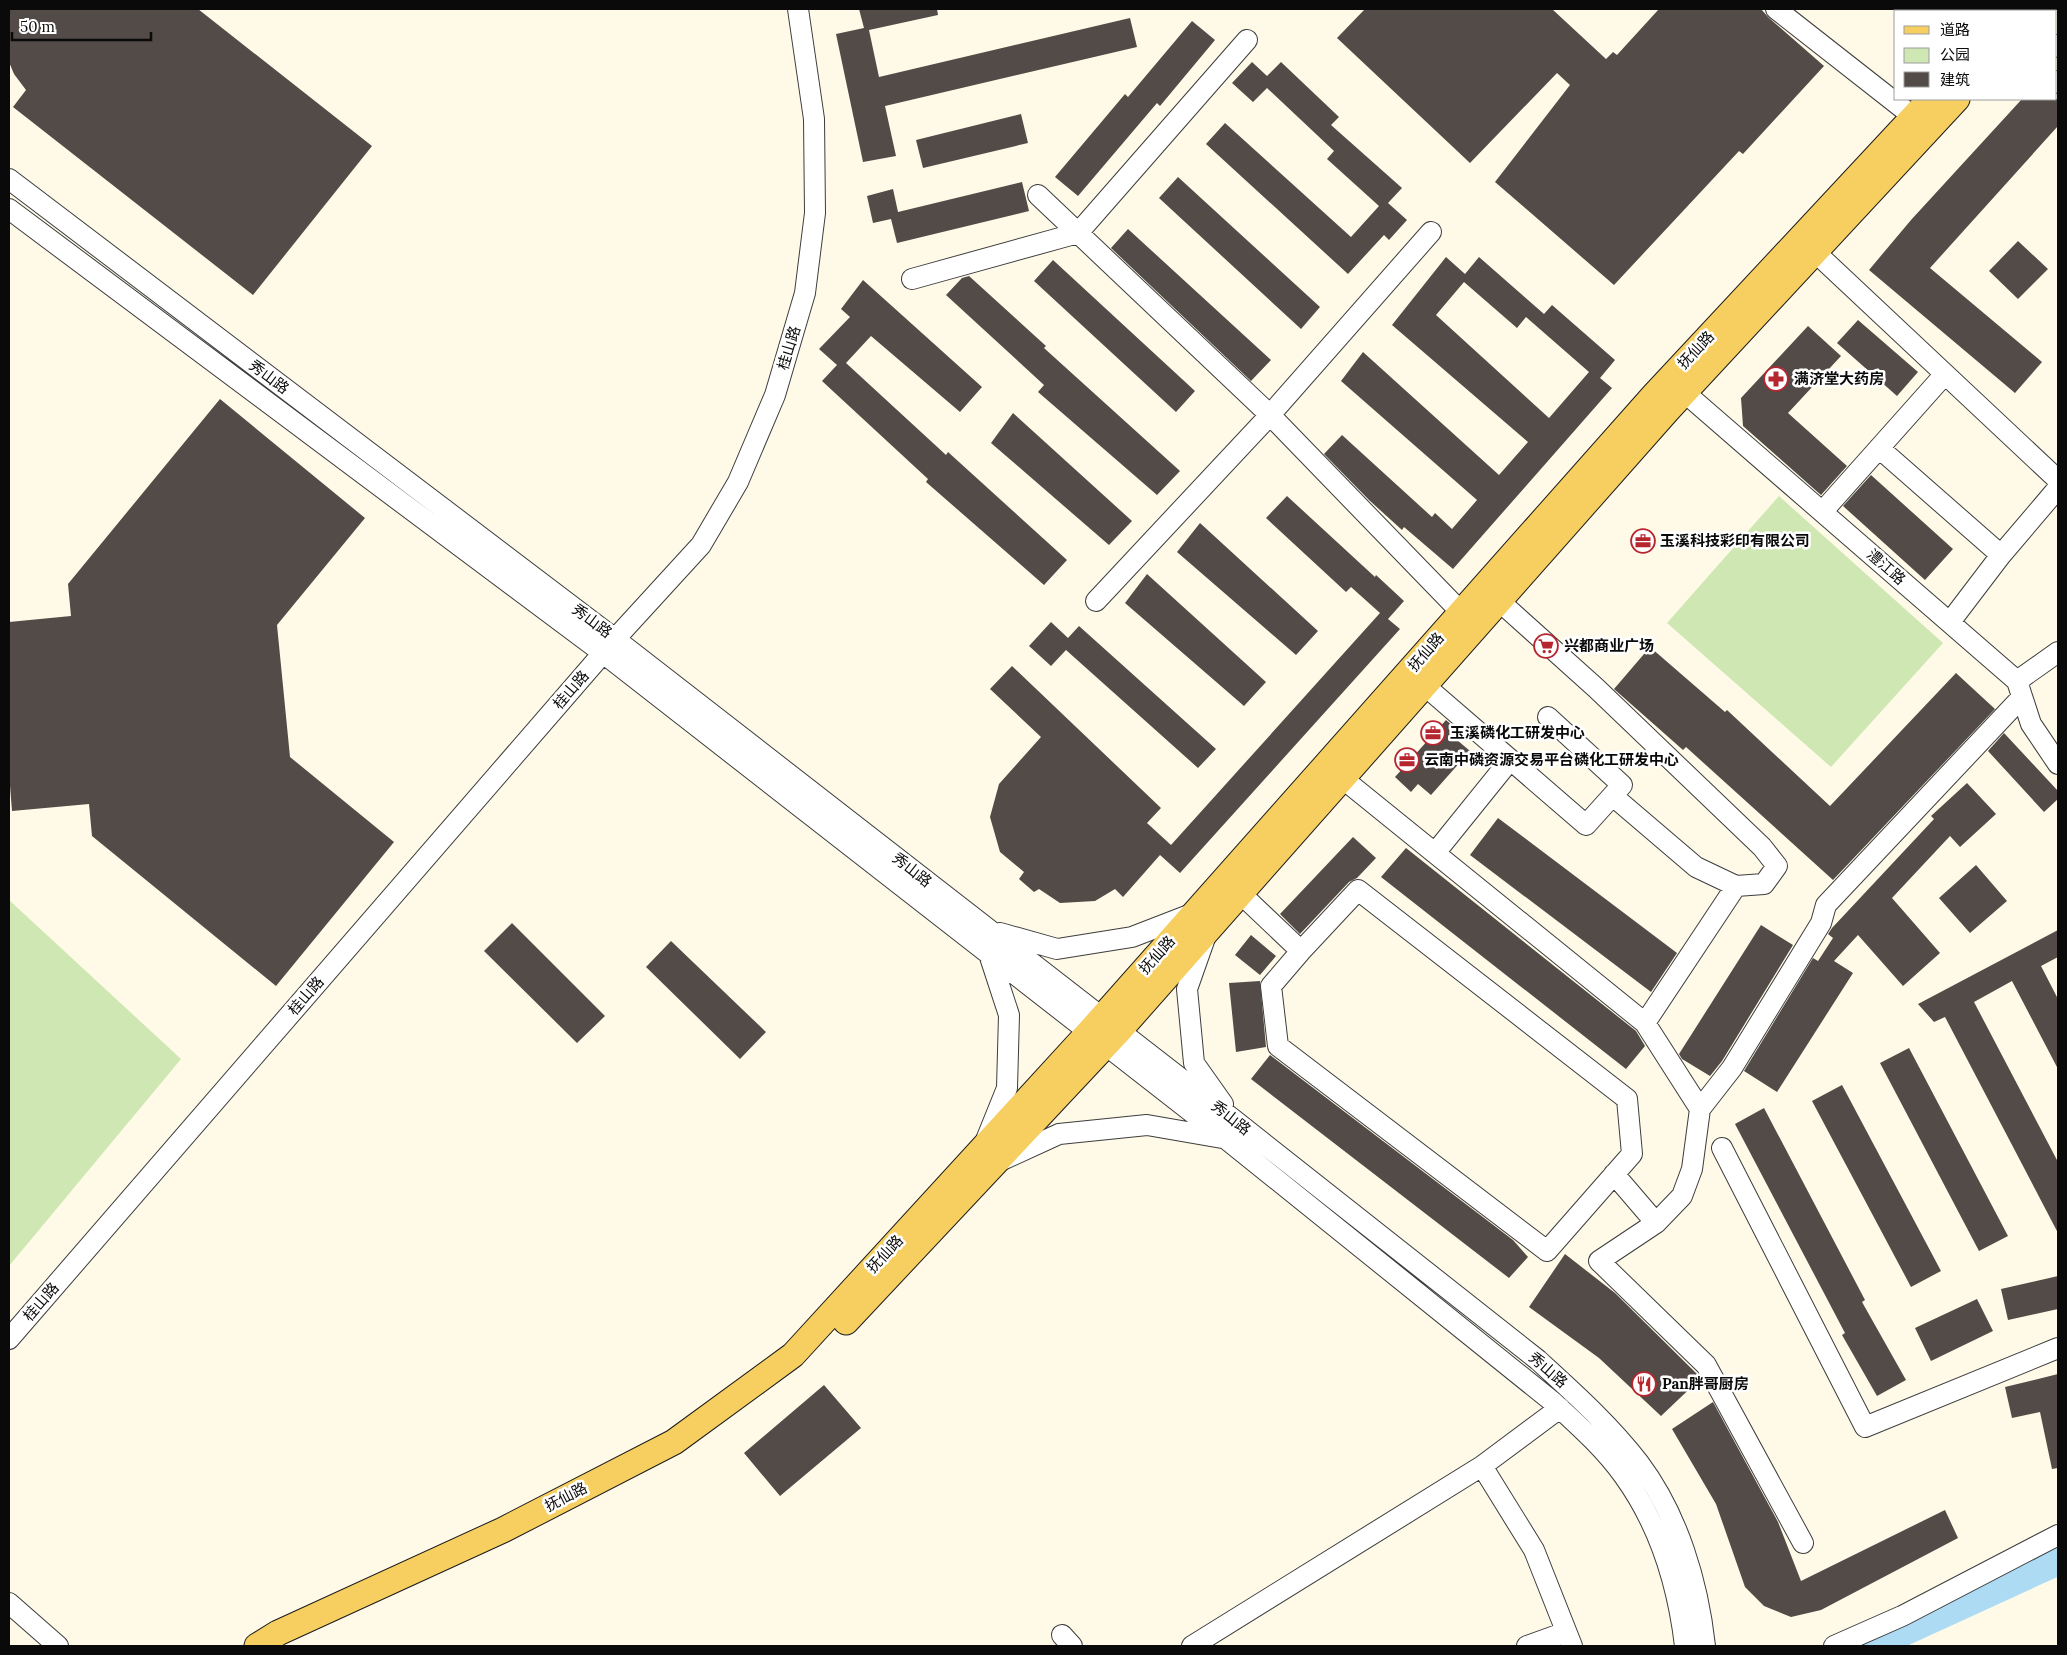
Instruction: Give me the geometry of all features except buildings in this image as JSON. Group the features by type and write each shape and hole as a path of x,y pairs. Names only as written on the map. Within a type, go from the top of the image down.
{"main road":[{"name":"抚仙路","path":"1202,921 1240,894 1498,600 1684,392 1815,252 1921,123 1930,100"},
{"name":"抚仙路","path":"288,1646 510,1545 683,1456 804,1367 988,1157 1202,921 1461,612 1653,396 1921,123 1956,100"},
{"name":"抚仙路","path":"257,1646 278,1633 502,1530 674,1442 793,1355 988,1157"}],"street":[{"name":"桂山路","path":"9,1339 609,646 701,544 738,482 775,395 805,293 815,214 814,119 798,9"},
{"path":"1776,9 1921,123"},
{"path":"912,279 1078,233 1247,40"},
{"name":"秀山路","path":"9,179 609,646 989,954 1234,1120 1538,1360 1568,1386 1626,1447 1651,1482 1677,1534 1694,1583 1701,1614 1704,1646"},
{"path":"1038,195 1270,415 1461,612"},
{"name":"秀山路","path":"9,209 609,646 990,930 1225,1138 1560,1408 1611,1460 1624,1476 1644,1509 1671,1573 1679,1603 1685,1646"},
{"path":"1096,601 1270,415 1431,232"},
{"path":"1815,252 2058,480"},
{"path":"1823,511 1944,374"},
{"name":"澧江路","path":"1684,392 1950,622 2019,689"},
{"path":"1879,448 2001,555"},
{"path":"1950,622 2001,555 2058,488"},
{"path":"1498,600 1603,695 1762,847 1777,866 1764,884 1736,886 1696,867 1614,797"},
{"path":"1803,1543 1706,1365 1599,1261 1656,1223 1682,1196 1692,1168 1700,1109 1732,1068 1821,923 1826,905 2019,689 2058,652"},
{"path":"1424,685 1586,825 1614,797 1622,785 1548,717"},
{"path":"2019,689 2031,724 2058,764"},
{"path":"1435,853 1510,760"},
{"path":"1342,778 1644,1023 1700,1109"},
{"path":"1644,1023 1736,886"},
{"path":"1358,890 1627,1099 1632,1154 1548,1251 1278,1046 1271,986 1301,951 1358,890"},
{"path":"1240,894 1301,951"},
{"path":"990,930 1057,949 1132,937 1202,921 1186,989 1194,1063 1234,1120"},
{"path":"988,1157 1007,1088 1009,1014 989,954"},
{"path":"988,1157 1059,1134 1147,1125 1225,1138"},
{"path":"1722,1148 1865,1427 2058,1348"},
{"path":"1614,1174 1656,1223"},
{"path":"1192,1646 1482,1466 1560,1408"},
{"path":"1482,1466 1534,1550 1569,1639 1527,1646"},
{"path":"1834,1646 1902,1616 2058,1535"},
{"path":"9,1603 58,1646"}],"green space":[{"path":"1779,496 1943,643 1831,767 1667,623"},
{"path":"9,900 181,1059 9,1266"}],"waterway":[{"path":"1866,1646 2058,1558"}],"place":[{"name":"满济堂大药房","path":"1776,379"},
{"name":"玉溪科技彩印有限公司","path":"1643,541"},
{"name":"兴都商业广场","path":"1546,646"},
{"name":"玉溪磷化工研发中心","path":"1433,733"},
{"name":"云南中磷资源交易平台磷化工研发中心","path":"1407,760"},
{"name":"Pan胖哥厨房","path":"1644,1384"}]}
